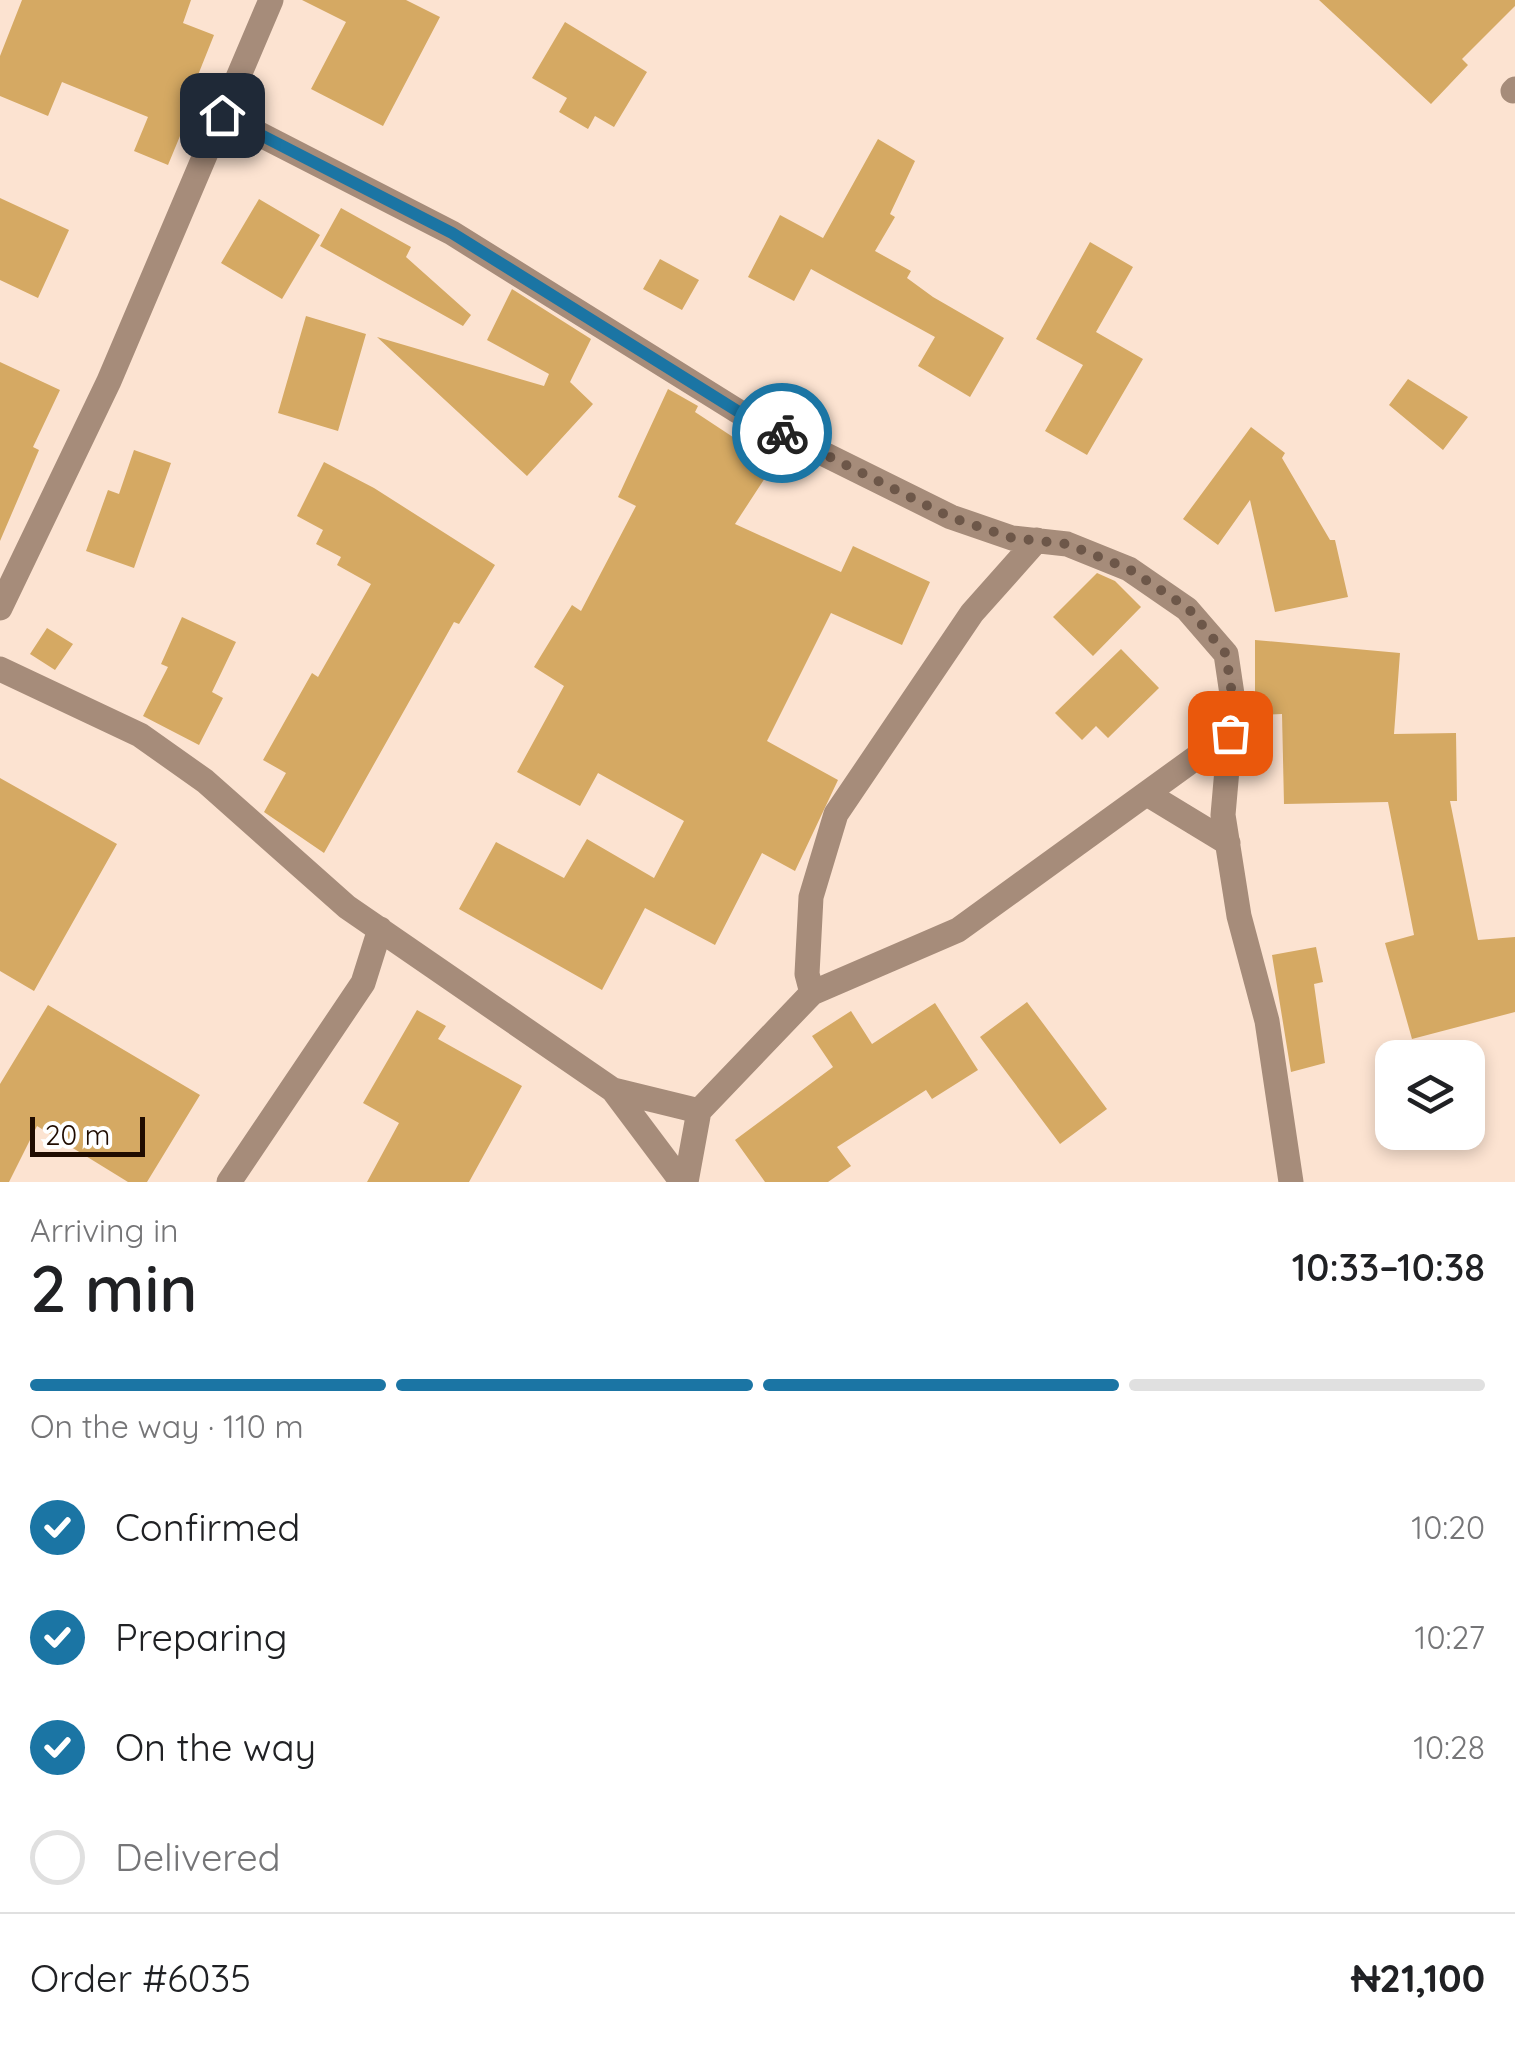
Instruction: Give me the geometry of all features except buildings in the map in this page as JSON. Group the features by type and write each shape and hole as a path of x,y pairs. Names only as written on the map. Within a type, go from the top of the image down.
{"street":[{"path":"1,604 109,381 270,0"},
{"path":"222,115 452,233 739,412 950,517 1012,538 1067,544 1129,569 1188,608 1226,654 1233,701 1223,814 1239,916 1267,1022 1291,1182"},
{"path":"812,993 807,974 811,896 836,814 972,613 1036,540"},
{"path":"0,669 140,735 205,781 347,907 613,1090 684,1182"},
{"path":"684,1182 699,1111 812,993 958,930 1150,795 1230,733"},
{"path":"1150,795 1228,843"},
{"path":"229,1182 363,983 380,928"},
{"path":"613,1090 699,1111"}],"way so far":[{"path":"782,433 950,517 1012,538 1067,544 1129,569 1188,608 1226,654 1233,701 1230,733"}],"route":[{"path":"222,115 452,233 739,412 782,433"}]}
